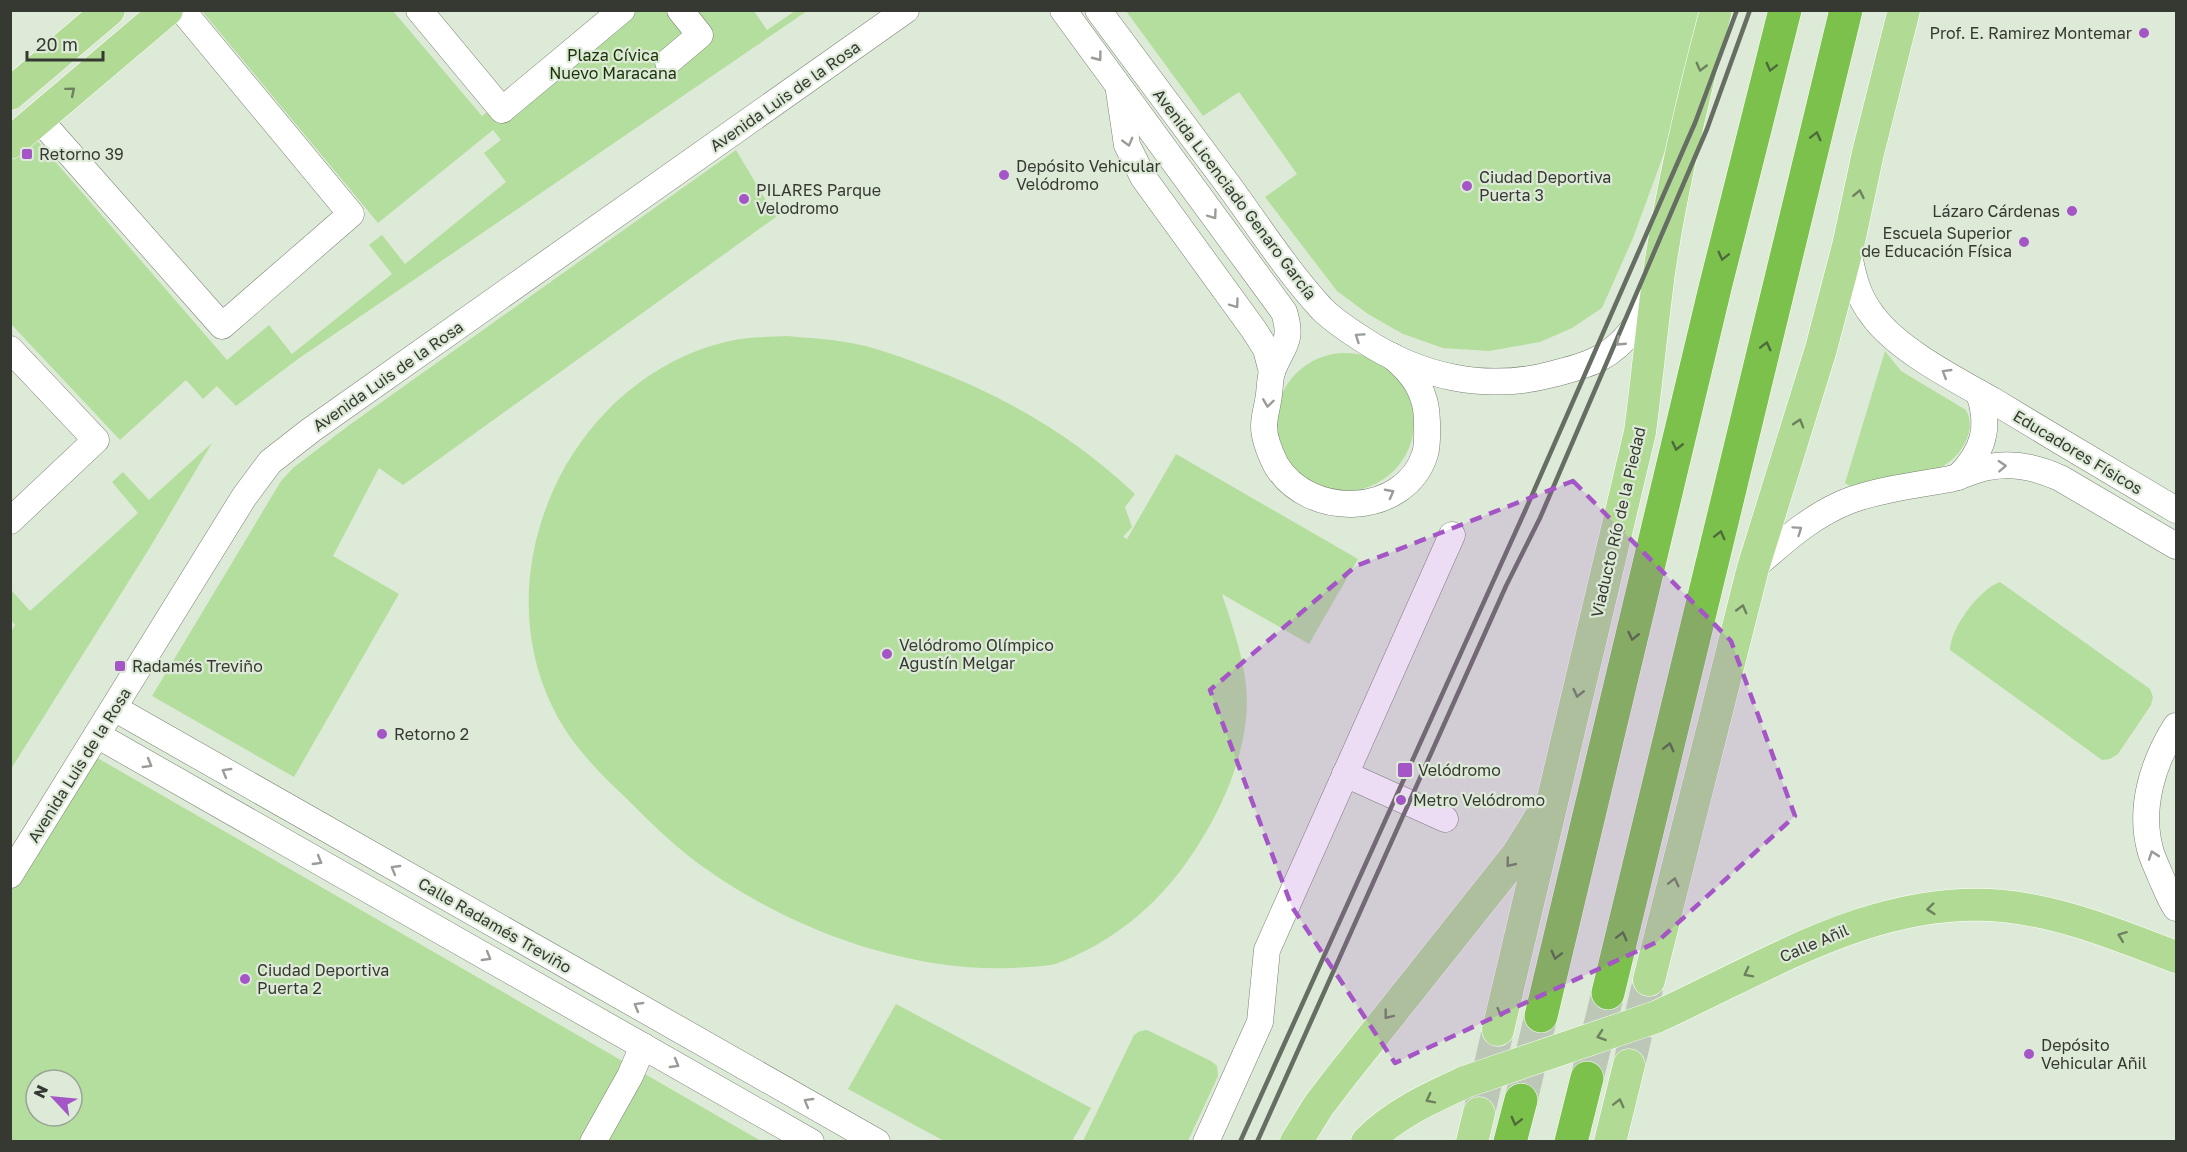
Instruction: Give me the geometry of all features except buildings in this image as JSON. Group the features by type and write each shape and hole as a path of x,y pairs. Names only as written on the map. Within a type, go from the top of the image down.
{"highway":[{"path":"1541,1016 1714,288 1785,10"},
{"path":"1608,993 1846,10"},
{"path":"1571,1142 1587,1078"},
{"path":"1510,1142 1521,1100"}],"main road":[{"path":"13,86 109,10"},
{"path":"10,143 167,10"},
{"name":"Viaducto Río de la Piedad","path":"1498,1030 1640,432 1659,275 1672,196 1692,103 1716,10"},
{"path":"1650,980 1753,568 1821,349 1848,246 1868,153 1904,10"},
{"path":"1296,1142 1319,1105 1516,855 1554,797"},
{"name":"Calle Añil","path":"1366,1142 1390,1130 1428,1099 1465,1082 1656,1017 1780,956 1864,922 1913,911 1975,904 2003,906 2042,912 2099,928 2176,957"},
{"path":"1610,1142 1629,1065"}],"street":[{"path":"39,119 222,326 351,213 182,10"},
{"path":"419,10 502,110 622,10"},
{"path":"668,62 700,35 680,10"},
{"name":"Avenida Luis de la Rosa","path":"10,875 244,497 260,474 281,452 906,10"},
{"name":"Avenida Licenciado Genaro García","path":"1063,10 1284,312 1289,328 1283,351 1272,372 1264,427 1269,448 1277,466 1300,491 1332,504 1368,502 1390,495 1416,471 1425,454 1427,418 1424,401 1418,385 1408,370 1392,356"},
{"name":"Avenida Licenciado Genaro García","path":"1098,10 1295,277 1335,320 1370,344 1415,368 1453,379 1497,383 1524,381 1567,370 1600,358 1623,342 1640,318 1659,275"},
{"name":"Avenida Licenciado Genaro García","path":"1118,85 1127,145 1143,177 1254,330 1266,349 1272,372"},
{"name":"Educadores Físicos","path":"1848,246 1851,271 1857,289 1873,318 1894,338 1938,368 2176,510"},
{"path":"10,349 96,440 10,521"},
{"path":"1958,477 1975,458 1982,444 1985,428 1979,393"},
{"name":"Educadores Físicos","path":"1753,568 1808,523 1850,501 1871,494 1958,477 1988,467 2007,465 2043,470 2060,477 2176,546"},
{"path":"1206,1142 1260,1022 1267,950 1452,535"},
{"name":"Calle Radamés Treviño","path":"114,708 835,1132 877,1142"},
{"path":"2176,726 2165,743 2152,779 2145,814 2150,850 2176,908"},
{"name":"Calle Radamés Treviño","path":"98,735 811,1142"},
{"path":"1345,774 1444,819"},
{"path":"593,1142 630,1076 643,1046"}],"highlighted area":[{"path":"1573,481 1731,641 1795,816 1657,942 1395,1063 1292,907 1210,690 1356,566"}],"green space":[{"name":"Plaza Cívica Nuevo Maracana","path":"202,11 393,11 482,116 609,11 754,11 767,30 795,11 807,11 298,359 236,406 217,386 203,399 186,380 120,440 11,324 10,144 27,129 227,360 269,325 292,354 392,274 369,245 382,235 405,264 506,182 484,153 501,140 493,130 378,223"},
{"name":"Ciudad Deportiva Puerta 3","path":"1126,11 1705,11 1682,104 1633,238 1602,308 1572,328 1540,342 1489,351 1443,348 1403,334 1368,314 1337,291 1265,197 1297,174 1239,92 1203,116"},
{"path":"736,150 776,217 403,485 379,468 333,556 399,594 294,777 152,696 281,481 293,468 348,426"},
{"name":"Velódromo Olímpico Agustín Melgar","path":"787,336 861,345 891,354 958,379 1038,420 1088,454 1135,494 1125,507 1132,527 1123,537 1127,539 1176,454 1358,559 1309,644 1222,594 1241,657 1247,699 1246,720 1237,763 1211,824 1189,859 1165,890 1121,929 1087,950 1051,965 1012,968 973,967 933,963 893,955 814,929 742,892 687,854 605,778 584,755 566,731 552,706 533,650 529,621 529,592 538,534 547,505 573,454 589,431 627,392 673,362 698,350 725,342"},
{"path":"1885,351 1901,371 1966,410 1970,427 1959,452 1939,468 1852,487 1845,483"},
{"path":"1345,353 1371,358 1394,373 1409,396 1414,422 1409,448 1394,471 1371,486 1345,491 1319,486 1296,471 1281,448 1276,422 1281,396 1296,373 1319,358"},
{"path":"212,443 149,549 11,769 10,634 15,625 11,620 11,590 30,611 138,513 112,482 123,472 149,500"},
{"path":"2000,582 2150,689 2153,697 2151,705 2118,754 2110,759 2102,760 1950,650 1951,641 1967,611 1983,593"},
{"name":"Ciudad Deportiva Puerta 2","path":"94,756 761,1141 11,1141 10,889"},
{"path":"896,1004 1091,1108 1072,1141 944,1141 848,1089"},
{"path":"1147,1030 1217,1066 1218,1076 1188,1141 1083,1141 1134,1035"}],"tunnel":[{"path":"1629,1065 1649,980"},
{"path":"1587,1078 1608,993"},
{"path":"1521,1100 1541,1016"},
{"path":"1479,1113 1498,1030"}],"railway":[{"path":"1240,1142 1525,511 1695,123 1737,10"},
{"path":"1257,1142 1506,586 1540,518 1707,129 1750,10"}],"place":[{"name":"Prof. E. Ramirez Montemar","path":"2144,33"},
{"name":"Retorno 39","path":"27,154"},
{"name":"Depósito Vehicular Velódromo","path":"1004,175"},
{"name":"Ciudad Deportiva Puerta 3","path":"1467,186"},
{"name":"PILARES Parque Velodromo","path":"744,199"},
{"name":"Lázaro Cárdenas","path":"2072,211"},
{"name":"Escuela Superior de Educación Física","path":"2024,242"},
{"name":"Velódromo Olímpico Agustín Melgar","path":"887,654"},
{"name":"Radamés Treviño","path":"120,666"},
{"name":"Retorno 2","path":"382,734"},
{"name":"Velódromo","path":"1405,770"},
{"name":"Metro Velódromo","path":"1401,800"},
{"name":"Ciudad Deportiva Puerta 2","path":"245,979"},
{"name":"Depósito Vehicular Añil","path":"2029,1054"}]}
